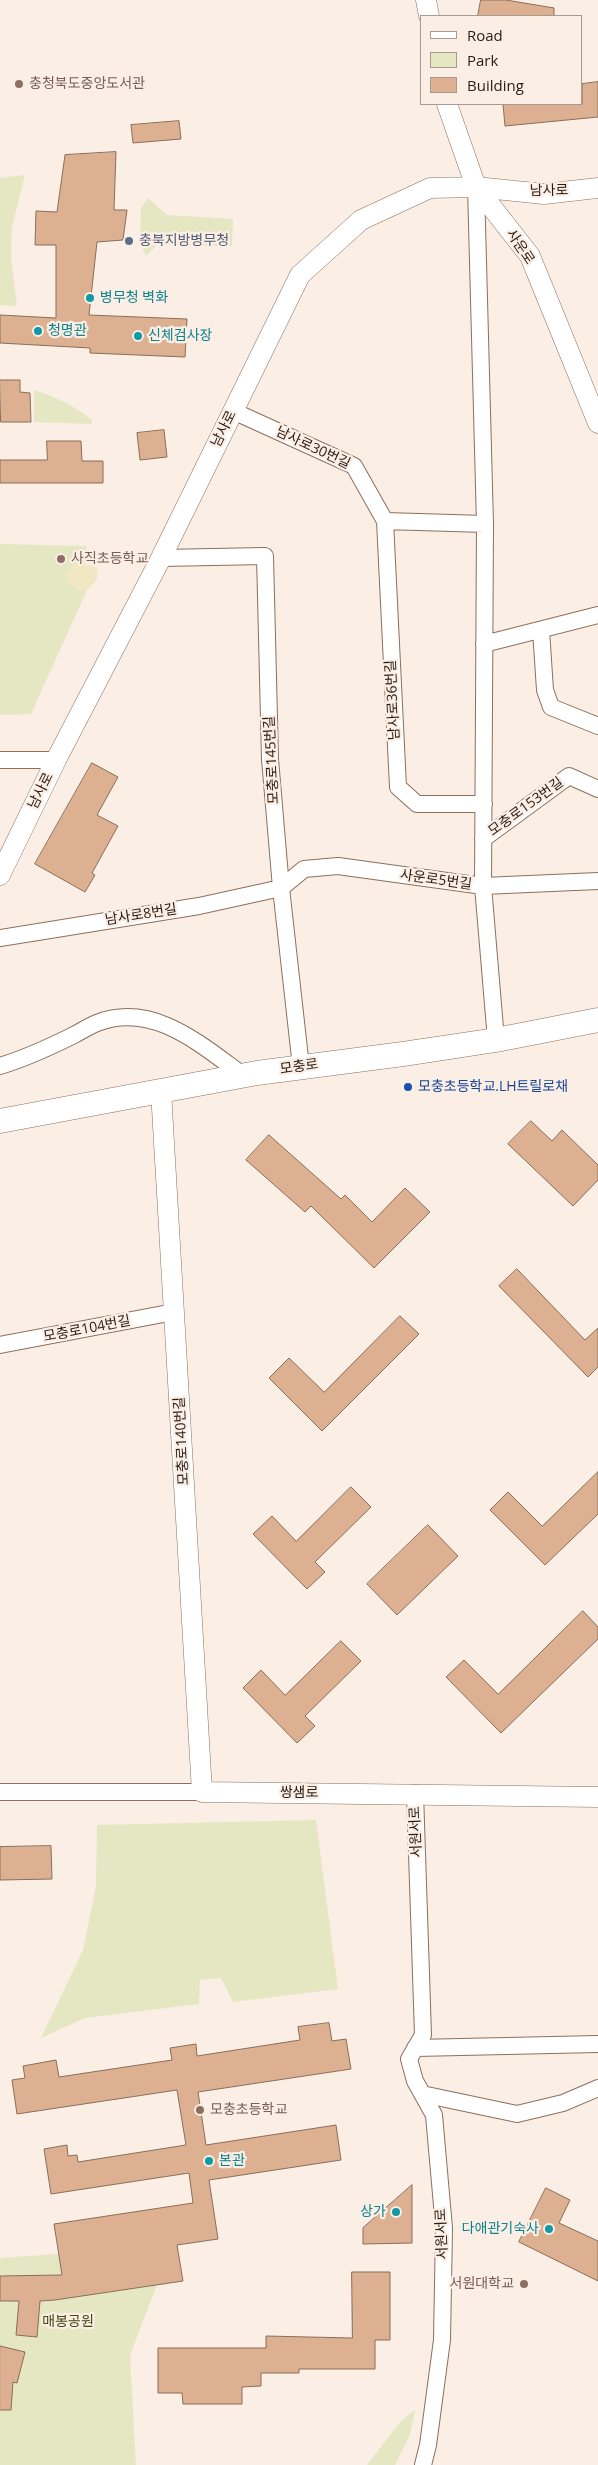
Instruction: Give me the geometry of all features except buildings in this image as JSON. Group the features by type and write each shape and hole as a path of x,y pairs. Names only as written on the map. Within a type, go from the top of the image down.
{"main road":[{"name":"모충로","path":"0,1121 301,1066 403,1054 496,1040 598,1020"}],"street":[{"path":"426,0 429,15"},
{"name":"사운로","path":"447,105 476,187 530,256 598,423"},
{"path":"476,187 485,524 483,886 496,1040"},
{"name":"남사로","path":"0,875 56,760 161,558 300,275 361,220 430,188 476,187 544,194 598,188"},
{"name":"남사로30번길","path":"233,411 354,466 385,521"},
{"path":"385,521 485,524"},
{"name":"남사로36번길","path":"385,521 398,787 417,804 484,804"},
{"name":"모충로145번길","path":"161,558 265,556 270,759 281,888 301,1066"},
{"path":"484,644 598,615"},
{"path":"541,630 545,690 551,707 598,726"},
{"path":"0,760 56,760"},
{"name":"모충로153번길","path":"483,839 569,776 598,789"},
{"name":"사운로5번길","path":"281,888 304,869 338,866 483,886 598,881"},
{"name":"남사로8번길","path":"0,938 199,906 281,888"},
{"path":"0,1066 42,1050 97,1023 119,1016 135,1016 155,1019 199,1044 244,1076"},
{"name":"모충로140번길","path":"161,1091 202,1792"},
{"name":"모충로104번길","path":"0,1345 174,1312"},
{"name":"쌍샘로","path":"0,1792 415,1793 598,1797"},
{"name":"서원서로","path":"415,1793 423,2036 409,2059 415,2081 434,2115 444,2228 442,2340 428,2444 423,2465"},
{"path":"416,2048 598,2044"},
{"path":"422,2094 517,2114 563,2103 598,2088"}],"green space":[{"path":"25,175 12,227 11,258 17,306 0,305 0,178"},
{"path":"148,198 167,215 233,219 232,246 157,245 146,256 140,242 141,208"},
{"path":"34,390 72,406 92,420 92,424 34,422"},
{"path":"0,544 86,546 86,564 77,564 68,570 78,589 87,590 31,714 0,715"},
{"path":"316,1820 338,1989 233,2002 221,1978 200,1980 199,2004 85,2018 41,2038 83,1950 96,1886 97,1825"},
{"name":"매봉공원","path":"172,2246 130,2355 136,2465 0,2465 0,2258"},
{"path":"415,2410 410,2435 395,2465 367,2465 400,2422"}],"sand":[{"path":"77,564 91,565 97,568 97,580 87,590 70,586 66,575 68,570"}],"place":[{"name":"충청북도중앙도서관","path":"19,84"},
{"name":"충북지방병무청","path":"129,241"},
{"name":"병무청 벽화","path":"90,298"},
{"name":"청명관","path":"38,331"},
{"name":"신체검사장","path":"138,336"},
{"name":"사직초등학교","path":"61,559"},
{"name":"모충초등학교.LH트릴로채","path":"408,1087"},
{"name":"모충초등학교","path":"200,2110"},
{"name":"본관","path":"209,2161"},
{"name":"상가","path":"396,2212"},
{"name":"다애관기숙사","path":"549,2229"},
{"name":"서원대학교","path":"524,2284"}]}
